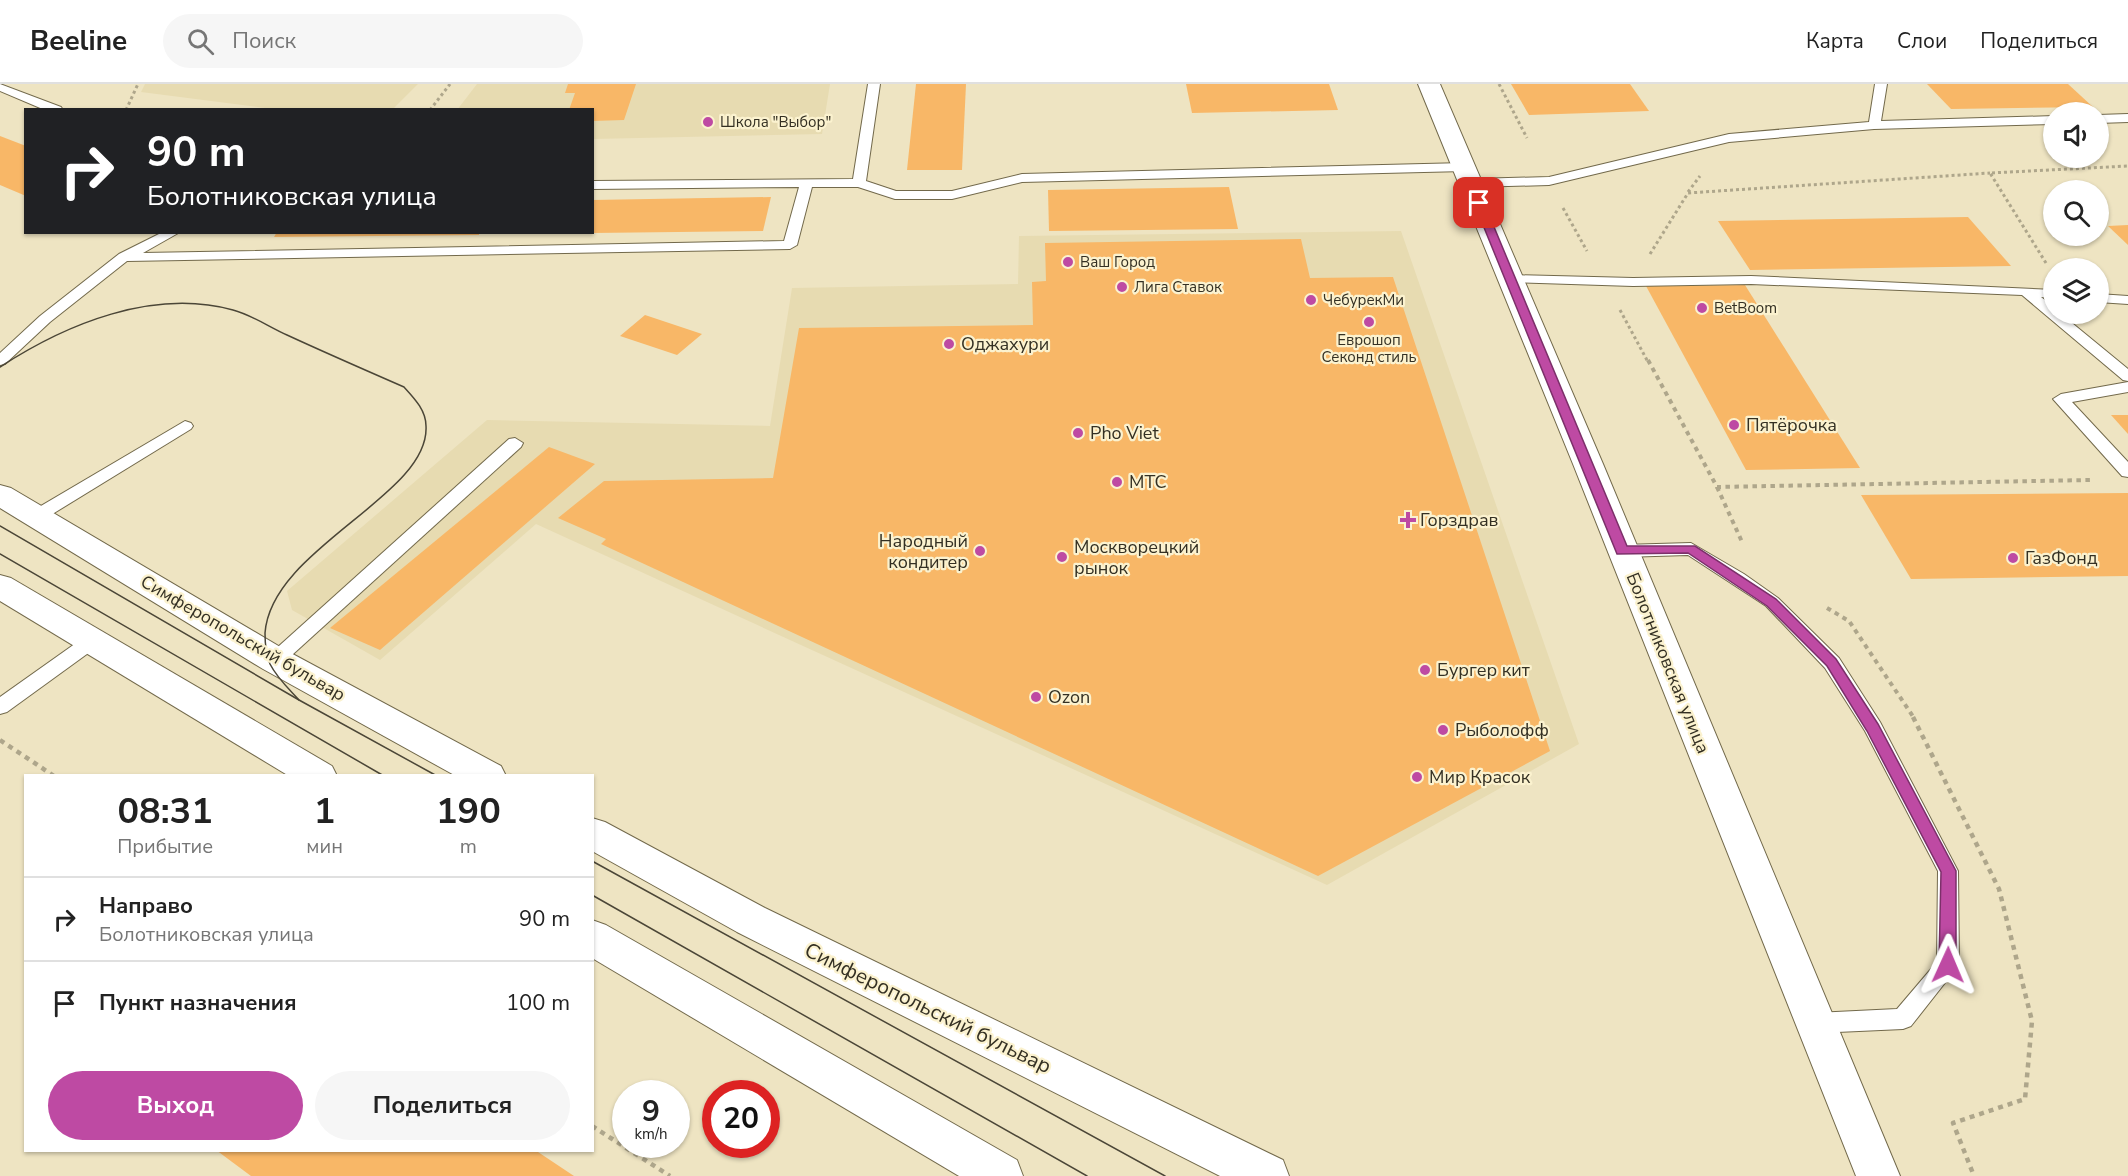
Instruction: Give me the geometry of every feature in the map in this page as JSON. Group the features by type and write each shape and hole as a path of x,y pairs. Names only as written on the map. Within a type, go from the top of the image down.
{"main road":[{"name":"Болотниковская улица","path":"1429,84 1878,1176"},
{"name":"Симферопольский бульвар","path":"0,495 275,660 484,774"},
{"path":"0,586 316,774"},
{"name":"Симферопольский бульвар","path":"594,834 751,920 1267,1176"},
{"path":"594,938 1001,1176"}],"lane":[{"path":"859,183 874,84"},
{"path":"1874,125 1881,84"},
{"path":"0,87 52,108"},
{"path":"2109,119 2128,118"},
{"path":"594,185 859,183 895,195 952,195 1022,178 1468,175 1549,181 1729,138 1874,125 2043,120"},
{"path":"124,257 790,245 806,184"},
{"path":"0,361 45,318 124,257 170,234"},
{"path":"1510,279 1632,282 1751,280 2043,293"},
{"path":"2026,291 2128,377"},
{"path":"2109,299 2128,300"},
{"path":"2128,387 2061,399 2128,472"},
{"path":"35,517 185,426"},
{"path":"275,660 515,443"},
{"path":"1622,550 1691,549 1772,602 1832,663 1873,728 1948,871 1948,965 1903,1018 1815,1023"},
{"path":"0,707 92,641"}],"path":[{"path":"127,108 138,84"},
{"path":"432,108 450,84"},
{"path":"1499,84 1527,138"},
{"path":"2092,480 1717,487 1618,307 1688,193 1990,172 2128,166"},
{"path":"1990,172 2048,266 2026,291"},
{"path":"1549,181 1603,281"},
{"path":"0,740 51,774"},
{"path":"594,1127 670,1176"}],"shaded area":[{"path":"145,84 418,84 394,108 265,108 141,92"},
{"name":"Школа \"Выбор\"","path":"477,84 830,84 822,134 594,139 594,108 459,108"},
{"name":"Москворецкий рынок","path":"1401,231 1579,744 1327,885 536,524 380,660 292,610 287,591 487,420 770,426 792,288 1018,284 1019,236"}],"building":[{"path":"568,84 636,84 624,120 594,121 594,108 570,108 575,93 565,93"},
{"path":"916,84 966,84 962,170 907,170"},
{"path":"1186,84 1329,84 1338,110 1192,113"},
{"path":"1511,84 1630,84 1649,111 1529,115"},
{"path":"1927,84 2068,84 2088,102 2043,102 2043,108 1951,109"},
{"path":"0,136 24,145 24,195 0,185"},
{"path":"1229,187 1238,229 1049,231 1048,190"},
{"path":"771,197 763,231 594,233 594,200"},
{"path":"1968,217 2011,266 1750,270 1718,221"},
{"path":"2128,225 2128,245 2109,227"},
{"path":"276,234 479,234 479,235 274,237"},
{"name":"Москворецкий рынок","path":"1301,239 1310,278 1393,277 1550,751 1318,876 601,544 606,539 558,518 604,481 773,478 799,328 1033,325 1032,282 1046,281 1045,243"},
{"path":"1745,285 1860,468 1746,470 1646,286"},
{"path":"645,315 702,334 677,355 620,336"},
{"path":"2111,415 2128,415 2128,434"},
{"path":"549,447 595,464 380,650 330,628"},
{"path":"2128,493 2128,576 1911,579 1861,495"},
{"path":"219,1152 538,1152 574,1176 251,1176"}],"tram line":[{"path":"0,367 53,337 111,314 142,307 203,304 247,315 404,387 408,391 419,405 425,420 426,426 420,452 403,476 293,575 274,603 265,633 268,657 276,674 299,700"},
{"path":"0,526 299,700"},
{"path":"0,554 381,774"},
{"path":"299,700 433,774"},
{"path":"594,862 1165,1176"},
{"path":"594,896 1087,1176"}],"place":[{"name":"Школа \"Выбор\"","path":"708,122"},
{"name":"Ваш Город","path":"1068,262"},
{"name":"Лига Ставок","path":"1122,287"},
{"name":"ЧебурекМи","path":"1311,300"},
{"name":"BetBoom","path":"1702,308"},
{"name":"Еврошоп Секонд стиль","path":"1369,322"},
{"name":"Оджахури","path":"949,344"},
{"name":"Пятёрочка","path":"1734,425"},
{"name":"Pho Viet","path":"1078,433"},
{"name":"МТС","path":"1117,482"},
{"name":"Горздрав","path":"1408,520"},
{"name":"Народный кондитер","path":"980,551"},
{"name":"Москворецкий рынок","path":"1062,557"},
{"name":"ГазФонд","path":"2013,558"},
{"name":"Бургер кит","path":"1425,670"},
{"name":"Ozon","path":"1036,697"},
{"name":"Рыболофф","path":"1443,730"},
{"name":"Мир Красок","path":"1417,777"}],"route":[{"path":"1479,203 1622,550 1691,549 1772,602 1832,663 1873,728 1948,871 1948,965"}]}
